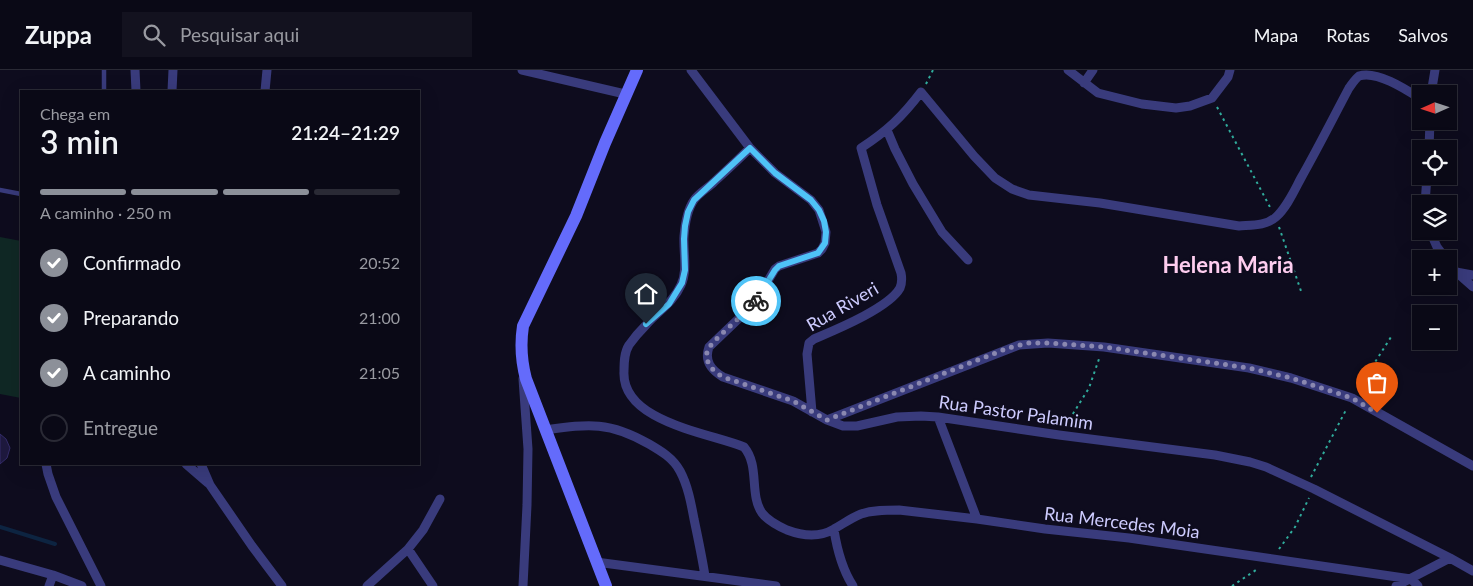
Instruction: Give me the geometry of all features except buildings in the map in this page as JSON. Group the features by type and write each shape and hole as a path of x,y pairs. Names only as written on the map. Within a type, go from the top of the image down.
{"main road":[{"path":"606,586 545,430 520,353 523,326 576,216 625,94 637,70"}],"street":[{"path":"135,70 136,90"},
{"path":"172,90 173,70"},
{"path":"265,90 267,70"},
{"path":"522,70 625,94"},
{"name":"Rua Pastor Palamim","path":"691,70 750,148 775,173 811,200 819,210 826,232 825,243 818,253 779,266 754,304 709,347 707,359 714,371 723,377 785,398 827,420 849,427 897,417 938,417 1215,455 1250,462 1266,467 1310,487 1473,571"},
{"path":"1068,70 1098,92 1142,104 1176,108 1190,106 1212,98 1228,76 1230,70"},
{"path":"1084,83 1093,70"},
{"path":"1432,85 1434,70"},
{"path":"968,260 942,232 913,184 887,130 899,119 921,92 974,156 995,178 1012,189 1029,195 1100,203 1239,226 1266,223 1276,217 1286,204 1354,81 1360,76 1374,74 1392,81 1412,93"},
{"name":"Rua Riveri","path":"812,412 806,354 809,343 881,306 896,293 902,281 901,273 876,205 861,148 887,130"},
{"path":"750,148 694,200 688,212 685,226 685,270 682,283 669,304 646,324 628,347 624,360 623,376 635,401 646,411 687,429 744,447 749,452 751,459 758,502 762,513 778,526 799,534 822,535 834,530 844,568 853,586"},
{"path":"1457,272 1473,275"},
{"path":"1457,273 1473,287"},
{"path":"827,420 1019,344 1048,343 1104,347 1249,368 1291,378 1352,398 1473,466"},
{"path":"522,364 528,449 528,505 523,586"},
{"path":"938,417 977,519"},
{"path":"545,430 573,426 608,426 630,434 665,453 679,470 690,498 705,576"},
{"path":"46,465 56,497 101,586"},
{"path":"187,465 210,485"},
{"path":"201,465 210,485 282,586"},
{"path":"367,586 408,549 422,530 440,499"},
{"name":"Rua Mercedes Moia","path":"834,530 861,514 878,510 899,510 1129,538 1411,579"},
{"path":"408,549 433,586"},
{"path":"1396,586 1450,558"},
{"path":"0,560 53,575 82,586"},
{"path":"596,562 705,576 742,583 776,586"},
{"path":"49,586 53,575"},
{"path":"1411,579 1418,586"}],"lane":[{"path":"104,70 104,90"},
{"path":"0,190 20,194"}],"path":[{"path":"921,92 933,70"},
{"path":"1212,98 1276,217 1302,291"},
{"path":"1232,586 1272,559 1295,528 1310,487 1352,398 1390,337"},
{"path":"1059,435 1089,388 1104,347"}],"green space":[{"path":"0,237 20,241 20,398 0,394"}],"waterway":[{"path":"0,527 55,544"}],"way so far":[{"path":"756,301 709,347 707,359 710,365 714,371 723,377 793,401 827,420 1008,348 1028,343 1104,347 1249,368 1291,378 1352,398 1377,413"}],"district":[{"name":"Helena Maria","path":"1228,264"}],"route":[{"path":"646,324 669,304 677,294 682,283 685,270 685,226 688,212 694,200 750,148 775,173 811,200 819,210 826,232 825,243 818,253 779,266 756,301"}]}
